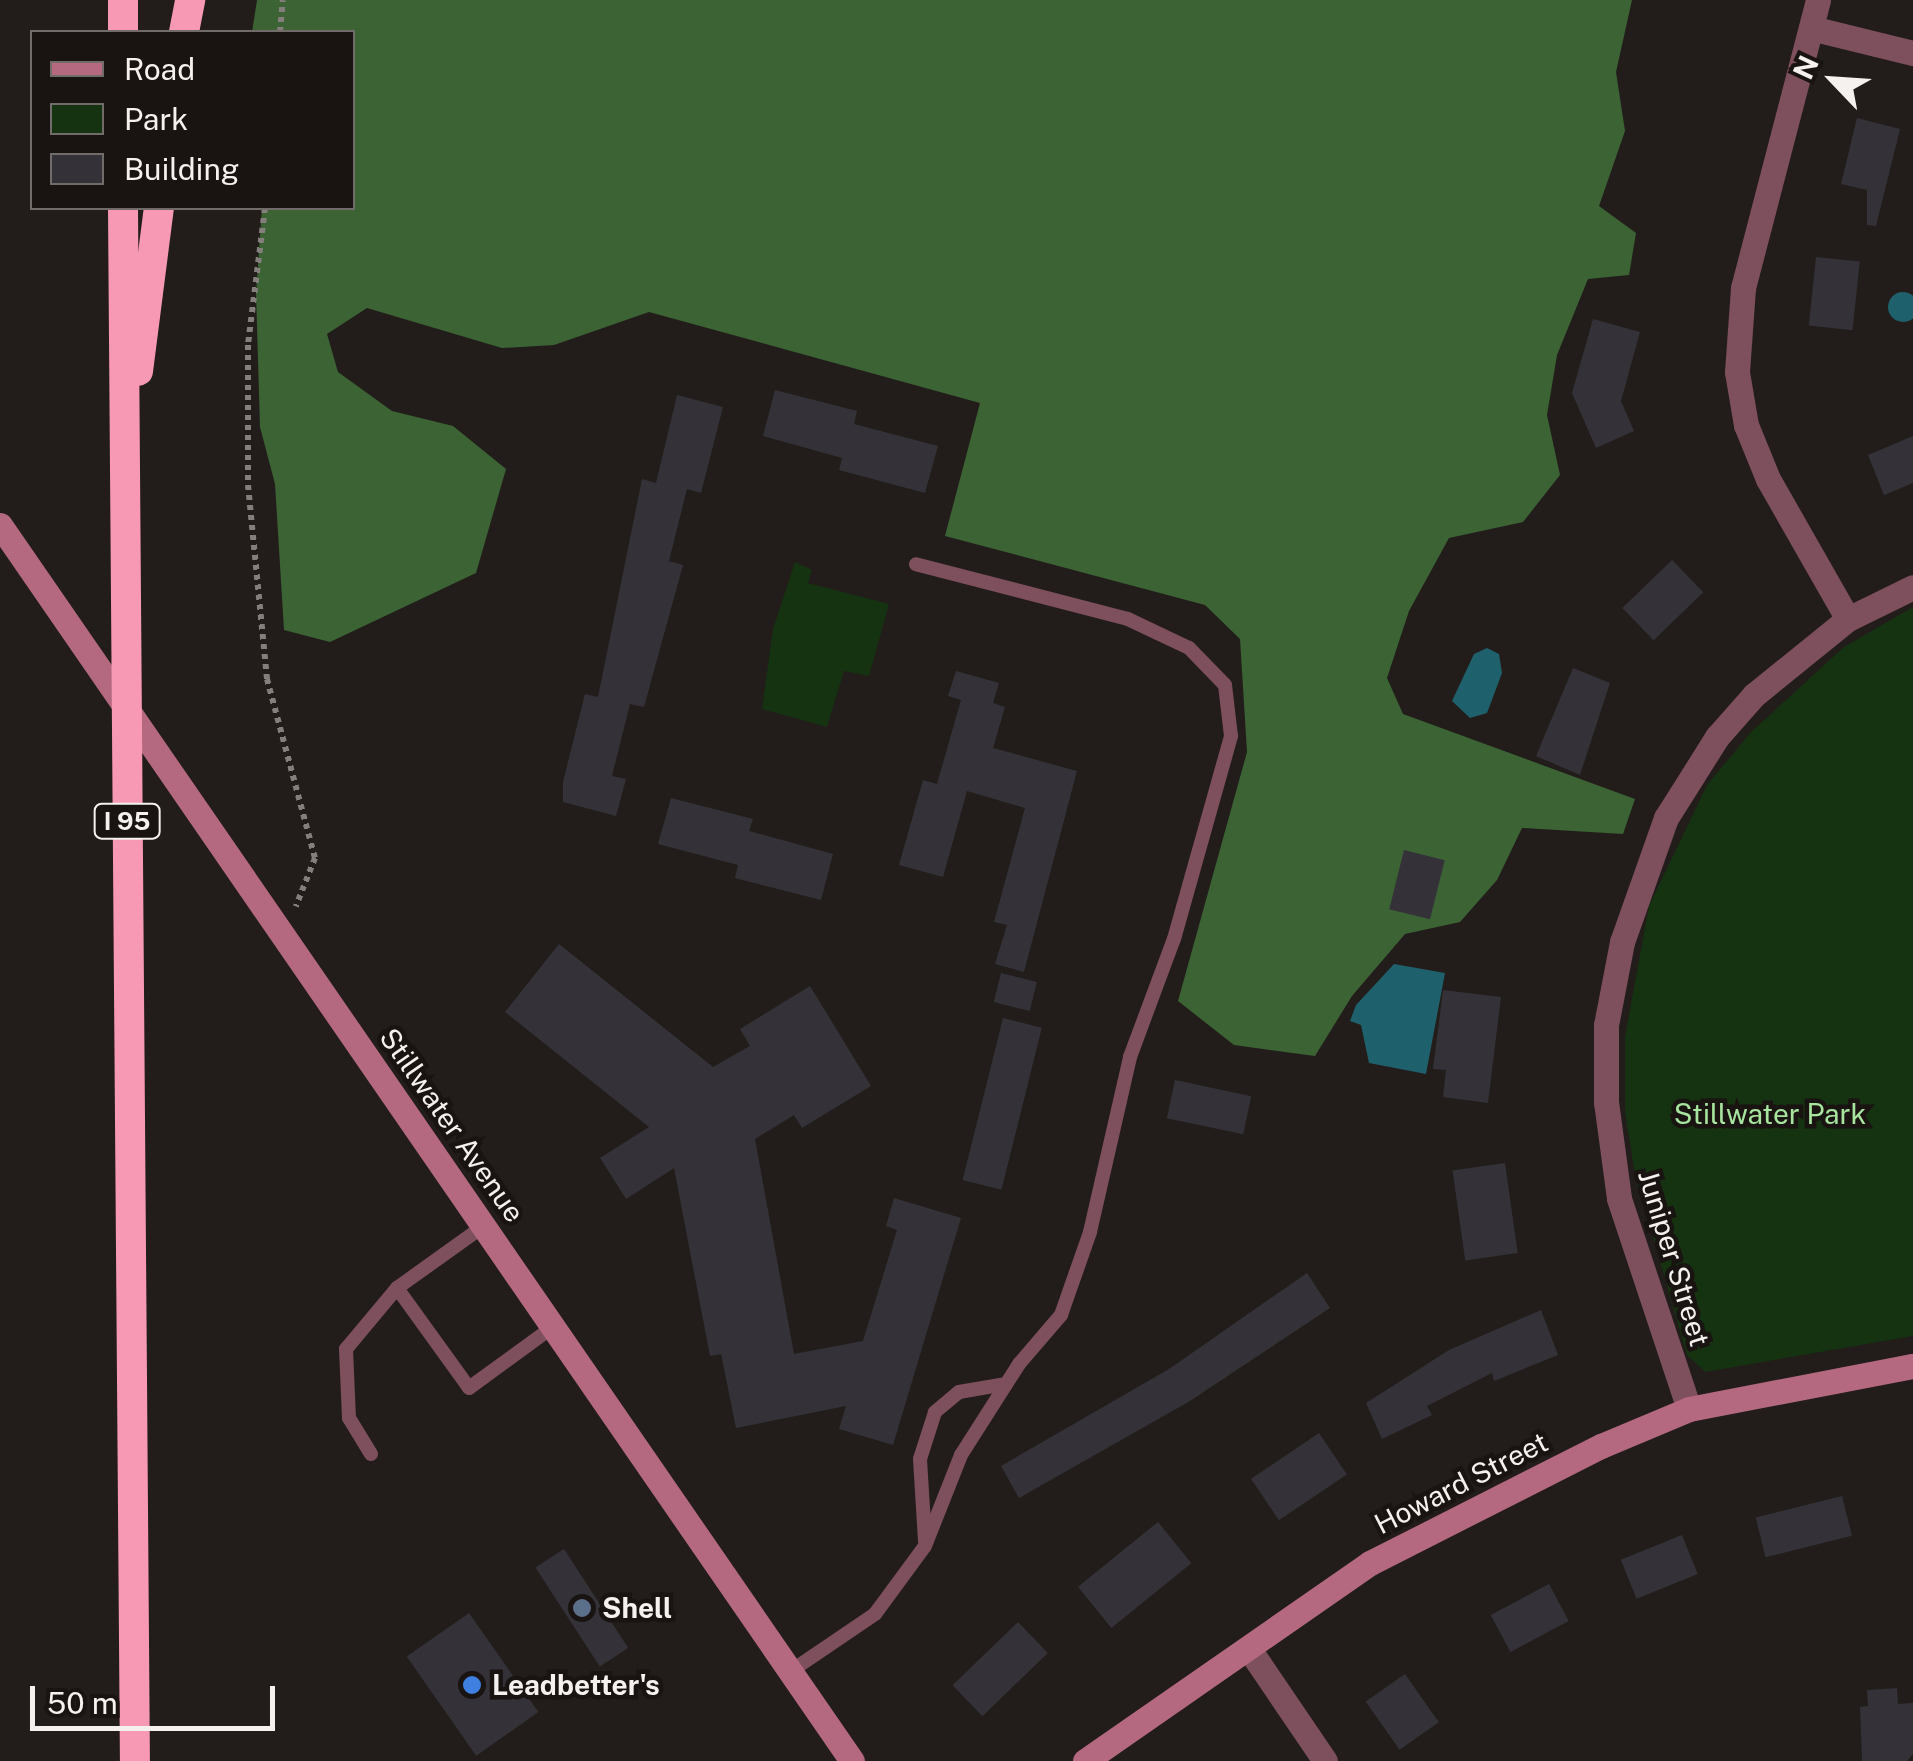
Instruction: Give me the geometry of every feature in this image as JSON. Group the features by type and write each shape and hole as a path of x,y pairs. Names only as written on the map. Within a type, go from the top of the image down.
{"highway":[{"path":"123,0 123,30"},
{"path":"184,30 190,0"},
{"name":"I 95","path":"122,210 122,498 133,1144 135,1761"},
{"path":"122,498 159,210"}],"main road":[{"name":"Stillwater Avenue","path":"0,525 794,1670 852,1761"},
{"name":"Howard Street","path":"1084,1761 1370,1563 1601,1446 1689,1409 1913,1366"}],"street":[{"path":"1818,0 1744,288 1737,372 1746,425 1768,479 1848,619"},
{"path":"1812,28 1913,53"},
{"name":"Juniper Street","path":"1689,1409 1616,1178 1606,1102 1606,1025 1622,942 1666,818 1717,737 1754,694 1848,619 1913,586"},
{"path":"1249,1649 1325,1761"}],"lane":[{"path":"794,1670 875,1614 925,1546 961,1455 1006,1384 1060,1315 1090,1232 1130,1056 1174,938 1231,736 1224,685 1189,648 1128,620 916,564"},
{"path":"371,1454 348,1418 346,1349 398,1288 485,1225"},
{"path":"398,1288 469,1388 555,1325"},
{"path":"925,1546 920,1459 935,1412 960,1392 1006,1384"}],"path":[{"path":"280,30 283,0"},
{"path":"265,210 248,345 248,485 266,679 315,858 288,941"}],"green space":[{"path":"257,0 1632,0 1616,72 1625,131 1599,206 1636,233 1629,275 1588,279 1557,355 1547,415 1560,475 1523,522 1449,538 1409,611 1387,678 1403,714 1635,799 1623,834 1522,828 1497,880 1460,922 1405,934 1352,996 1315,1056 1234,1045 1178,1001 1247,752 1240,639 1205,605 945,536 980,403 649,312 554,345 502,348 367,308 327,334 338,372 392,411 453,426 506,469 476,573 330,642 284,630 275,484 260,427 256,293 262,210 355,210 355,30 252,30"},
{"path":"795,562 812,570 808,583 889,604 869,676 844,671 827,727 762,709 773,629"},
{"name":"Stillwater Park","path":"1913,607 1913,1336 1705,1372 1687,1355 1635,1175 1625,1112 1625,1037 1649,906 1707,785 1751,732 1844,647"}],"water":[{"path":"1897,293 1914,296 1914,318 1897,321 1889,313 1889,301"},
{"path":"1487,648 1499,654 1502,673 1487,713 1470,718 1452,701 1474,654"},
{"path":"1394,964 1445,973 1426,1074 1369,1063 1361,1025 1350,1021 1356,1005"}],"building":[{"path":"1857,118 1900,129 1876,226 1867,225 1867,190 1841,184"},
{"path":"1816,257 1860,262 1853,330 1809,326"},
{"path":"1593,319 1640,332 1621,401 1634,431 1596,448 1572,393"},
{"path":"775,390 857,411 854,424 938,446 925,493 839,470 842,458 763,436"},
{"path":"677,395 723,407 701,493 687,489 669,561 683,565 644,707 630,704 612,776 626,779 616,816 563,802 563,782 585,694 598,697 642,479 656,483"},
{"path":"1913,436 1913,483 1884,495 1868,455"},
{"path":"1672,560 1703,592 1654,640 1622,608"},
{"path":"1573,668 1610,683 1580,775 1536,756"},
{"path":"956,671 999,683 993,703 1005,707 993,748 1077,771 1024,972 995,964 1007,925 994,922 1025,808 967,791 943,877 899,865 923,780 937,784 961,700 948,696"},
{"path":"671,798 753,819 749,831 833,854 821,900 735,878 738,865 658,844"},
{"path":"1404,850 1445,860 1430,919 1389,909"},
{"path":"559,944 713,1067 750,1046 740,1029 810,986 871,1086 802,1128 794,1115 755,1139 794,1354 863,1341 897,1230 886,1226 894,1198 961,1218 893,1445 839,1429 846,1406 736,1428 721,1354 710,1356 674,1168 626,1199 600,1158 649,1127 505,1012"},
{"path":"1001,973 1037,982 1030,1011 994,1002"},
{"path":"1443,990 1501,997 1488,1103 1443,1097 1446,1070 1433,1069"},
{"path":"1003,1018 1042,1028 1001,1190 963,1180"},
{"path":"1175,1080 1251,1096 1243,1134 1167,1118"},
{"path":"1505,1163 1518,1253 1465,1260 1453,1170"},
{"path":"1307,1273 1330,1308 1190,1401 1019,1498 1001,1466 1169,1369"},
{"path":"1541,1310 1558,1355 1494,1381 1492,1373 1427,1406 1432,1415 1382,1439 1366,1403 1449,1350"},
{"path":"1319,1433 1347,1474 1279,1520 1251,1479"},
{"path":"1842,1496 1852,1536 1766,1557 1756,1518"},
{"path":"1158,1522 1191,1563 1111,1628 1078,1587"},
{"path":"1682,1535 1698,1574 1637,1599 1621,1560"},
{"name":"Shell","path":"564,1549 628,1648 600,1666 535,1568"},
{"path":"1549,1584 1569,1621 1510,1652 1491,1615"},
{"name":"Leadbetter's","path":"469,1613 538,1712 476,1756 407,1657"},
{"path":"1018,1622 1048,1653 982,1716 953,1685"},
{"path":"1405,1674 1439,1722 1400,1750 1366,1702"},
{"path":"1897,1688 1898,1704 1913,1703 1913,1754 1907,1761 1862,1761 1860,1707 1868,1706 1867,1690"}],"place":[{"name":"Shell","path":"582,1608"},
{"name":"Leadbetter's","path":"472,1685"}]}
